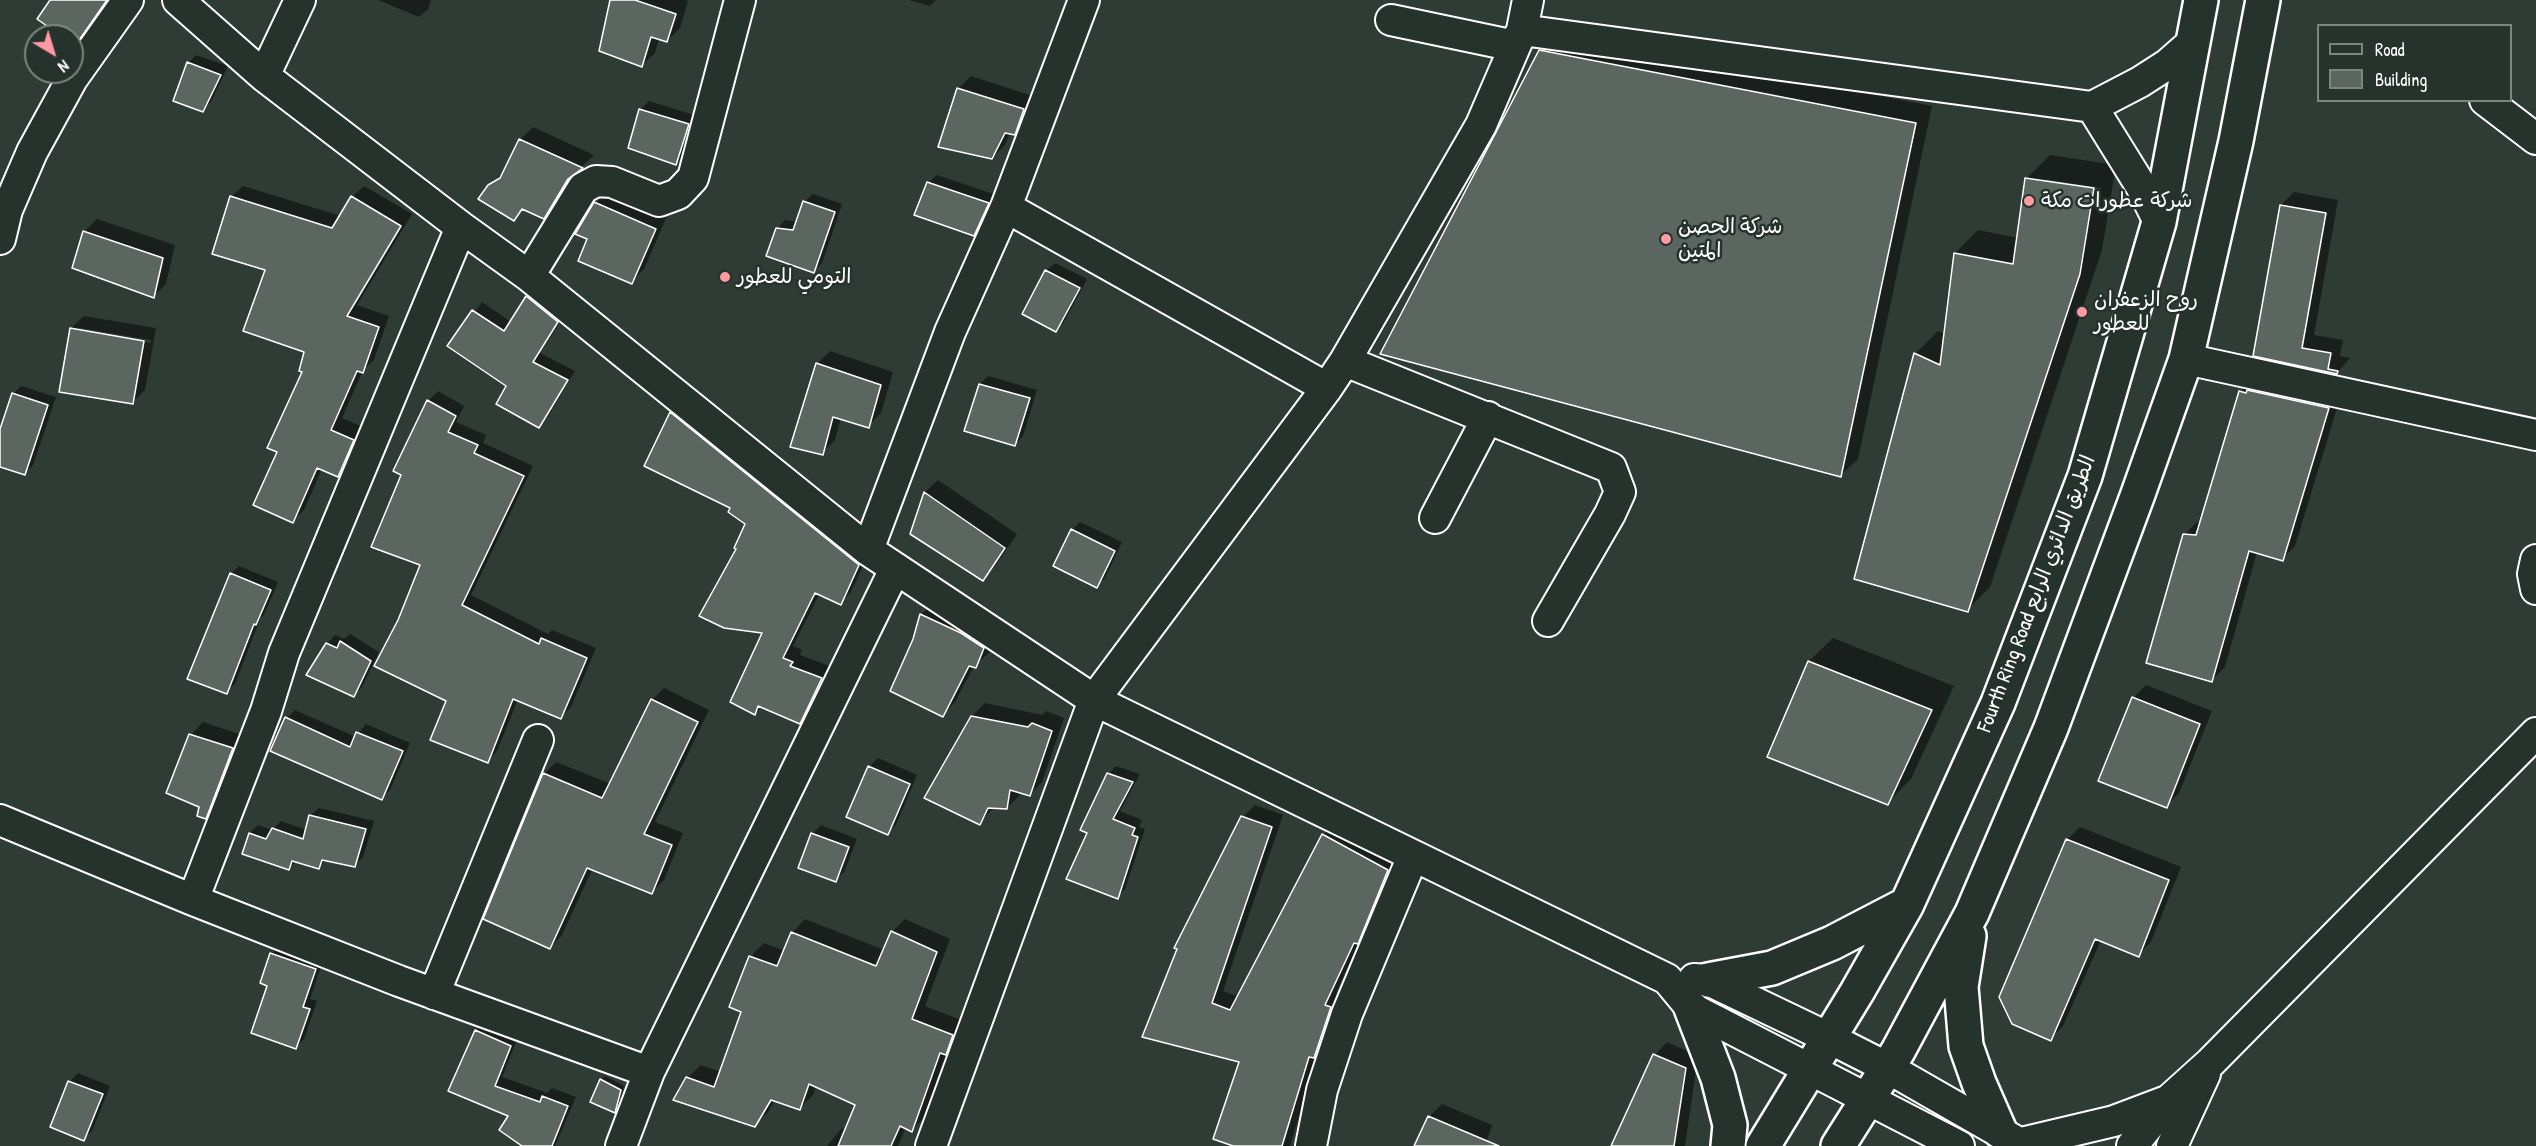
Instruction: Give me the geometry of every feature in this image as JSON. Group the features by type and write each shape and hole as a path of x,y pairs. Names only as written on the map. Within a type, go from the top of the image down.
{"main road":[{"name":"Fourth Ring Road الطريق الدائري الرابع","path":"1763,1146 1907,904 1998,703 2085,476 2159,222 2201,0"},
{"path":"1838,1146 1888,1068 1972,913 2051,728 2186,359 2236,141 2263,0"},
{"path":"1708,980 1772,968 1832,942 1907,904"},
{"path":"1972,913 1961,987 1966,1046 1979,1083 2015,1140"},
{"path":"1691,1008 1718,1077 1730,1125 1728,1146"}],"street":[{"path":"0,239 7,210 32,152 72,79 128,0"},
{"path":"178,0 264,76 461,227 529,276 868,550 1094,700 1667,979 1708,980 1888,1068 2015,1140 2114,1121 2180,1103"},
{"path":"264,76 300,0"},
{"path":"529,276 583,188 596,181 612,182 659,201 678,194 693,178 740,0"},
{"path":"868,550 950,332 1006,207 1084,0"},
{"path":"931,1146 1094,700 1345,361 1480,125 1519,38 1528,0"},
{"path":"1391,20 1519,38 2092,107 2140,82 2168,64 2193,42"},
{"path":"2488,102 2536,139"},
{"path":"2092,107 2141,186 2159,222"},
{"path":"1006,207 1327,388"},
{"path":"193,900 267,711 284,653 461,227"},
{"path":"2186,359 2536,435"},
{"path":"1345,361 1611,468 1620,492 1611,514 1548,621"},
{"path":"1435,518 1488,417"},
{"path":"2536,560 2533,574 2536,589"},
{"path":"621,1146 649,1072 895,569"},
{"path":"2132,1146 2180,1103 2210,1063 2536,733"},
{"path":"434,994 538,740"},
{"path":"0,820 193,900 434,994 649,1072"},
{"path":"1311,1146 1322,1090 1347,1014 1413,856"},
{"path":"1667,979 1691,1008 1867,1101 1959,1146"},
{"path":"2172,1146 2180,1103"},
{"path":"2180,1103 2191,1146"}],"building":[{"path":"50,0 107,0 84,33 84,24 44,24 37,19"},
{"path":"610,0 635,0 676,14 667,42 651,37 642,67 599,51"},
{"name":"شركة الحصن المتين","path":"1539,50 1916,123 1841,477 1380,354"},
{"path":"187,62 221,75 203,112 173,101"},
{"path":"957,88 1024,109 1015,135 1005,133 992,159 938,147"},
{"path":"639,109 689,124 676,165 628,148"},
{"path":"519,139 583,168 568,179 544,219 522,209 514,221 478,199 488,185 500,178"},
{"path":"2025,178 2094,188 2080,274 1968,612 1854,579 1914,353 1940,365 1954,253 2013,264"},
{"path":"927,182 989,203 974,236 914,215"},
{"path":"230,196 332,228 351,196 401,226 347,316 379,327 363,373 357,371 331,430 354,440 338,477 317,468 293,523 253,505 277,452 267,448 302,372 299,371 304,352 243,331 265,270 212,254"},
{"path":"803,201 835,212 814,273 766,256 776,228 793,230"},
{"path":"594,202 656,229 632,284 578,261 587,239 575,234"},
{"path":"2280,205 2326,213 2302,348 2331,353 2328,369 2338,371 2337,374 2253,356"},
{"path":"83,231 163,258 154,298 72,268"},
{"path":"1045,270 1080,288 1056,332 1022,314"},
{"path":"526,296 558,322 533,362 568,380 539,428 496,404 506,386 447,346 472,310 504,331"},
{"path":"70,328 144,341 133,404 59,392"},
{"path":"816,363 881,385 869,428 833,417 823,455 790,447"},
{"path":"979,384 1030,398 1015,446 964,431"},
{"path":"2247,390 2329,408 2283,561 2249,551 2212,682 2146,663 2183,534 2196,535 2239,391 2246,393"},
{"path":"12,393 48,405 25,475 0,467 0,429"},
{"path":"427,400 456,416 448,432 478,445 474,453 524,476 462,605 539,644 541,638 587,658 561,719 513,699 488,763 430,740 446,701 374,666 398,620 420,565 371,547 401,475 393,471"},
{"path":"670,412 859,565 841,605 815,593 783,658 793,662 790,666 822,678 800,724 758,706 755,715 730,702 762,633 724,628 699,616 736,549 734,548 745,524 728,512 730,508 644,466"},
{"path":"924,492 1005,548 983,581 910,534"},
{"path":"1071,529 1115,551 1097,588 1053,566"},
{"path":"230,573 271,590 256,625 254,624 227,694 187,679"},
{"path":"920,614 961,633 984,648 976,668 969,666 943,717 890,691 913,639"},
{"path":"340,641 371,661 354,697 306,675 326,643 337,648"},
{"path":"1808,661 1932,710 1888,805 1767,757"},
{"path":"2132,697 2200,724 2167,808 2098,781"},
{"path":"651,699 698,722 644,834 672,845 652,894 587,868 550,949 483,919 543,773 602,798"},
{"path":"971,716 1028,727 1032,723 1052,731 1030,796 1010,790 1007,809 988,808 980,825 924,798"},
{"path":"285,717 350,747 356,732 403,751 382,800 270,751"},
{"path":"189,734 233,748 206,819 197,816 199,807 166,793"},
{"path":"868,766 910,784 888,835 846,817"},
{"path":"1107,773 1133,782 1113,819 1135,828 1132,835 1138,837 1118,899 1066,879 1087,833 1080,830"},
{"path":"309,815 366,829 355,867 322,860 319,869 292,861 289,870 242,854 249,833 266,839 272,828 303,839"},
{"path":"1241,816 1272,827 1212,1003 1230,1010 1322,834 1388,870 1358,944 1354,943 1325,1005 1331,1007 1314,1058 1309,1057 1282,1146 1233,1146 1213,1139 1239,1062 1142,1037 1177,949 1174,948"},
{"path":"811,833 849,847 836,882 798,868"},
{"path":"2066,839 2169,880 2139,957 2095,939 2051,1041 2012,1024 1999,997"},
{"path":"891,931 937,952 912,1019 953,1035 946,1055 940,1053 912,1132 900,1126 891,1146 838,1146 855,1105 809,1084 800,1110 771,1100 755,1127 673,1100 686,1077 714,1087 741,1012 729,1007 749,956 777,966 791,932 876,966"},
{"path":"270,953 316,969 303,1007 310,1009 296,1049 251,1033 267,986 260,983"},
{"path":"475,1030 511,1046 495,1086 540,1102 542,1096 568,1106 552,1146 522,1146 499,1130 508,1116 448,1091"},
{"path":"1653,1054 1686,1068 1674,1146 1611,1146"},
{"path":"600,1079 621,1090 615,1113 590,1102"},
{"path":"68,1081 103,1094 84,1141 50,1127"},
{"path":"1428,1116 1499,1146 1414,1146"}],"place":[{"name":"شركة عطورات مكة","path":"2029,201"},
{"name":"شركة الحصن المتين","path":"1666,239"},
{"name":"التومي للعطور","path":"725,277"},
{"name":"روح الزعفران للعطور","path":"2082,312"}]}
